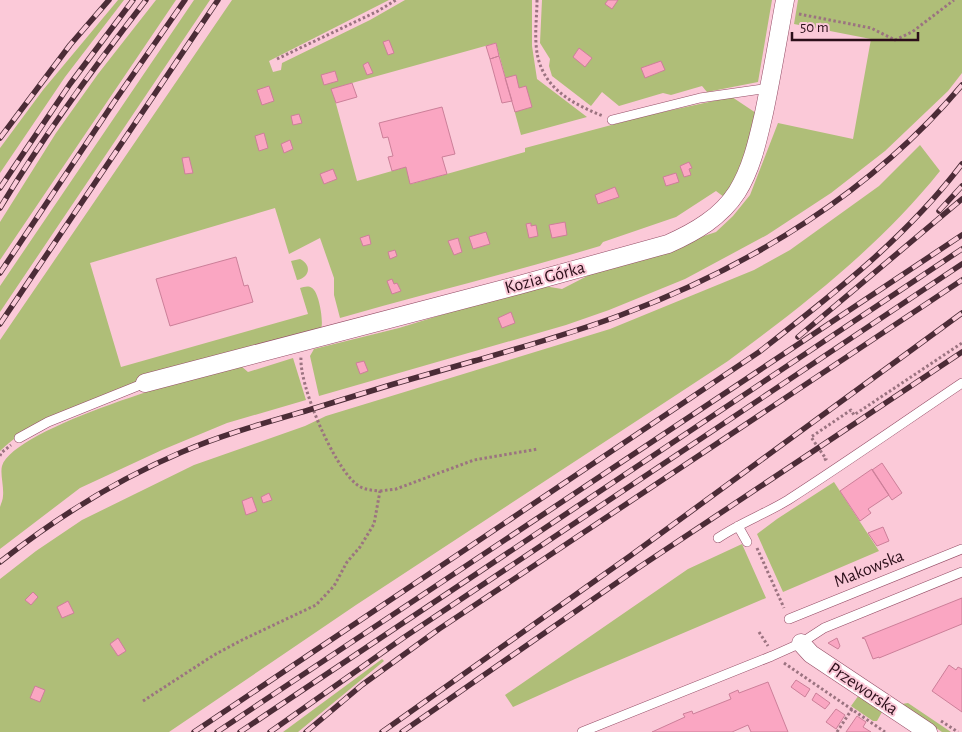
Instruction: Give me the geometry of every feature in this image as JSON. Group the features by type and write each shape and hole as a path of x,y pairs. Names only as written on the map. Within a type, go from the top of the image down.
{"street":[{"name":"Kozia Górka","path":"145,383 556,275 668,244 689,235 708,223 737,192 749,168 758,143 784,6"},
{"name":"Przeworska","path":"801,643 811,654 928,732"}],"lane":[{"path":"612,120 700,98 769,88"},
{"path":"19,438 48,422 145,383"},
{"path":"718,538 778,506 818,481 962,383"},
{"path":"738,526 747,542"},
{"name":"Makowska","path":"789,619 962,549"},
{"path":"582,732 772,656 801,643 824,628 962,572"}],"path":[{"path":"277,59 378,11 396,0"},
{"path":"537,0 536,43 539,65 548,82 563,96 584,108 612,120"},
{"path":"784,6 871,28 895,40 912,32 954,0"},
{"path":"302,342 300,367 312,408 338,460 355,483 368,490 396,489 474,460 538,449"},
{"path":"819,464 826,458 812,436 850,410 854,415 962,343"},
{"path":"143,701 214,655 316,605 334,586 347,562 374,524 380,491"},
{"path":"757,546 789,619"},
{"path":"782,662 885,732"},
{"path":"836,732 852,709"}],"green space":[{"path":"118,0 124,0 65,77 0,173 0,148 43,90"},
{"path":"156,0 176,0 0,260 0,222 56,133 98,74"},
{"path":"194,0 210,0 0,312 0,286"},
{"path":"232,0 389,0 269,61 273,72 281,70 282,63 370,20 405,0 532,0 532,46 537,79 587,117 521,135 496,43 352,83 332,89 357,181 406,167 411,184 525,152 525,148 649,115 732,97 756,113 740,174 724,197 716,191 676,217 603,242 600,246 340,318 334,295 334,278 320,238 289,254 275,208 90,263 121,367 308,314 300,288 304,287 312,288 317,295 321,314 321,329 184,369 89,401 48,418 11,441 0,451 0,340"},
{"path":"542,0 772,0 758,82 707,92 702,86 671,95 663,93 619,106 602,92 591,106 552,76 549,66 550,59 540,43"},
{"path":"798,0 962,0 962,73 948,91 885,151 831,193 767,235 685,279 609,310 566,325 319,396 310,356 314,349 399,328 538,285 562,289 595,272 716,232 733,216 750,195 778,123 853,139 871,39 794,24"},
{"path":"920,145 940,171 917,198 867,249 785,318 728,361 356,605 169,732 0,732 0,579 36,551 82,520 194,465 305,426 326,416 610,329 754,270 790,250 879,186"},
{"path":"300,259 308,267 308,271 305,276 297,280 291,261"},
{"path":"293,358 306,400 227,423 162,450 80,488 0,549 0,507 3,499 2,466 14,451 39,435 72,419 150,391 219,371 241,366 248,372"},
{"path":"834,482 879,551 783,592 757,534"},
{"path":"742,544 766,598 513,707 505,695 688,569"},
{"path":"382,659 384,661 298,732 283,732"},
{"path":"859,695 882,712 877,721 873,721 851,706"},
{"path":"908,703 951,732 942,732 902,704"}],"building":[{"path":"608,0 618,0 612,9 605,4"},
{"path":"389,40 394,53 388,55 383,42"},
{"path":"496,43 499,56 490,59 486,46"},
{"path":"579,48 592,58 585,67 573,57"},
{"path":"499,56 512,101 502,103 490,59"},
{"path":"661,61 665,70 645,78 641,68"},
{"path":"368,62 373,73 367,75 363,65"},
{"path":"335,71 338,81 324,85 321,75"},
{"path":"516,75 519,88 526,86 532,107 515,112 505,78"},
{"path":"352,83 357,97 336,103 331,89"},
{"path":"269,86 274,101 262,105 257,90"},
{"path":"442,107 455,154 442,157 447,174 410,184 406,167 392,171 388,157 393,156 388,137 383,138 379,123"},
{"path":"299,114 302,123 293,125 291,116"},
{"path":"264,133 268,148 259,151 255,136"},
{"path":"290,140 293,149 284,153 281,144"},
{"path":"189,157 193,173 185,174 182,158"},
{"path":"689,162 692,168 689,169 691,175 684,177 680,166"},
{"path":"333,169 337,179 324,184 320,174"},
{"path":"676,173 679,182 666,186 663,177"},
{"path":"615,187 619,197 598,204 595,195"},
{"path":"565,222 567,235 552,238 549,225"},
{"path":"531,223 531,226 536,225 538,236 529,238 526,224"},
{"path":"486,232 490,244 473,249 469,237"},
{"path":"369,235 371,244 363,246 360,238"},
{"path":"458,238 462,252 454,255 448,241"},
{"path":"395,250 397,256 390,259 388,252"},
{"path":"236,257 244,286 248,285 253,302 170,326 156,279"},
{"path":"392,279 394,284 397,283 401,291 392,294 387,281"},
{"path":"511,312 515,323 502,328 498,318"},
{"path":"364,361 368,371 360,374 356,363"},
{"path":"882,463 902,493 892,500 872,470"},
{"path":"872,469 889,495 868,509 871,513 860,521 840,491"},
{"path":"269,493 272,500 263,503 261,497"},
{"path":"252,497 257,511 246,515 242,501"},
{"path":"883,527 889,541 877,546 868,533"},
{"path":"33,592 38,597 31,605 25,600"},
{"path":"962,598 962,624 873,659 865,639 862,638"},
{"path":"68,601 74,613 62,618 57,607"},
{"path":"118,638 126,651 118,656 110,644"},
{"path":"837,638 840,646 838,649 828,643"},
{"path":"949,665 956,670 958,667 962,669 962,712 932,691"},
{"path":"796,680 810,689 805,697 791,687"},
{"path":"768,682 788,732 751,732 748,725 732,732 652,732 685,717 683,714 692,711 693,714 731,699 729,694 738,690 739,693"},
{"path":"35,686 45,690 40,702 30,698"},
{"path":"816,693 830,703 825,709 812,700"},
{"path":"836,709 845,715 836,729 826,722"},
{"path":"857,716 866,722 863,727 871,732 846,732"}],"railway":[{"path":"0,138 70,45 109,0"},
{"path":"0,188 70,84 133,0"},
{"path":"0,208 70,102 146,0"},
{"path":"0,273 114,102 185,0"},
{"path":"0,324 218,0"},
{"path":"0,562 43,530 87,501 158,463 198,446 230,434 393,384 585,328 669,296 716,274 806,222 849,192 889,159 927,123 962,85"},
{"path":"194,732 759,352 841,287 892,241 917,217 962,164"},
{"path":"939,211 962,186"},
{"path":"798,337 962,199"},
{"path":"217,732 962,235"},
{"path":"240,732 962,249"},
{"path":"270,732 403,638 962,264"},
{"path":"306,732 362,685 439,629 962,280"},
{"path":"382,732 630,556 962,313"},
{"path":"402,732 638,568 962,352"}]}
